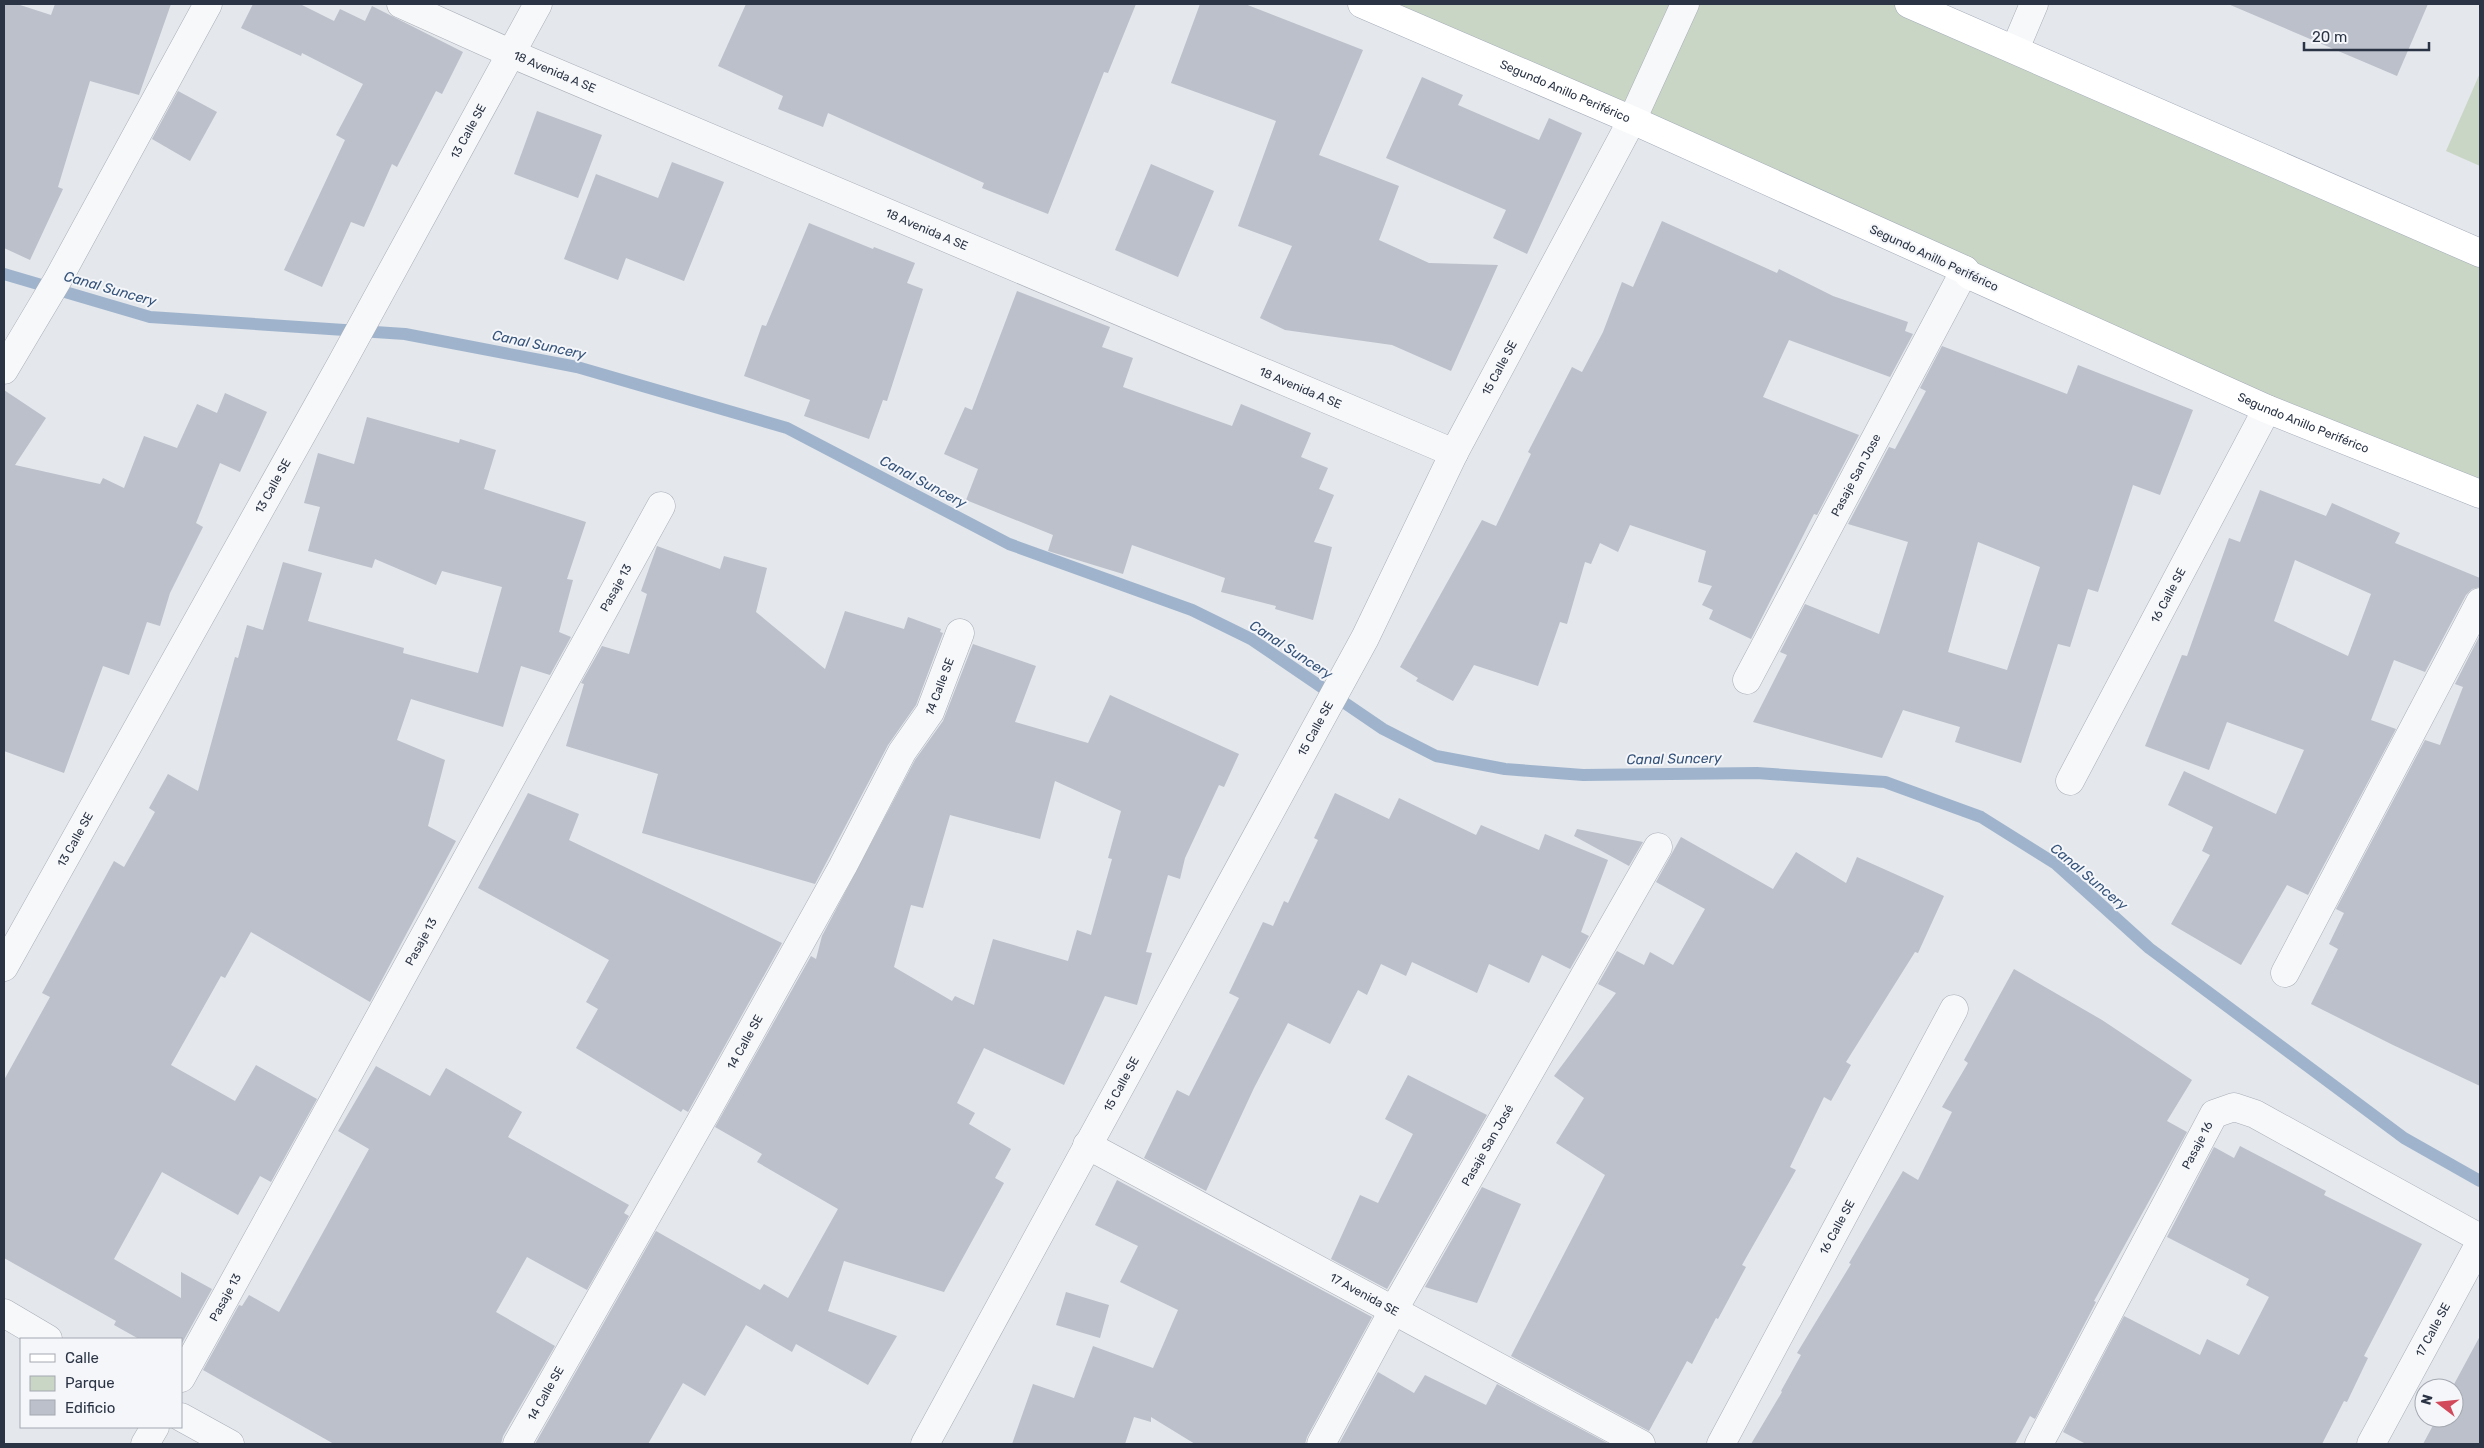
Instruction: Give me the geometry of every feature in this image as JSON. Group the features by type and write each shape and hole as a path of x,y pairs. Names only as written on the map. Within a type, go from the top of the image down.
{"main road":[{"name":"Segundo Anillo Periférico","path":"1362,4 1632,120 2267,409 2480,494"},
{"path":"1909,4 2480,253"}],"street":[{"path":"8,363 57,281 208,4"},
{"name":"18 Avenida A SE","path":"402,4 510,53 1454,453"},
{"name":"13 Calle SE","path":"4,967 340,366 538,4"},
{"name":"15 Calle SE","path":"925,1444 1365,638 1454,453 1632,120 1685,4"},
{"path":"2015,49 2034,4"},
{"name":"Pasaje San Jose","path":"1747,680 1965,270"},
{"name":"16 Calle SE","path":"2070,781 2267,409"},
{"name":"Pasaje 13","path":"182,1376 661,506"},
{"path":"2285,973 2480,602"},
{"name":"14 Calle SE","path":"516,1444 739,1053 843,866 902,752 930,712 960,632"},
{"name":"Pasaje San José","path":"1321,1444 1393,1311 1658,846"},
{"name":"16 Calle SE","path":"1721,1444 1954,1009"},
{"name":"Pasaje 16","path":"2039,1444 2214,1114 2234,1107 2255,1114 2480,1238"},
{"name":"17 Avenida SE","path":"1087,1145 1641,1444"},
{"name":"17 Calle SE","path":"2371,1444 2480,1243"},
{"path":"4,1313 46,1338"},
{"path":"182,1418 230,1444"},
{"path":"145,1444 154,1428"}],"green space":[{"path":"1366,4 1905,4 2480,255 2480,492"},
{"path":"2480,73 2480,166 2446,151"}],"building":[{"path":"4,4 17,4 51,15 55,4 171,4 139,95 90,81 58,187 63,189 30,260 4,248"},
{"path":"253,4 300,4 334,21 340,9 365,21 372,6 463,52 442,94 436,91 397,167 392,164 364,227 351,222 322,287 284,270 345,140 336,135 363,84 302,53 301,56 241,28"},
{"path":"746,4 1136,4 1108,73 1104,72 1048,214 982,188 984,183 828,113 823,127 778,109 783,96 718,66"},
{"path":"1200,4 1245,4 1363,50 1319,155 1399,186 1379,240 1429,263 1498,265 1451,371 1392,345 1285,330 1260,318 1292,246 1238,226 1276,121 1171,83"},
{"path":"2228,4 2428,4 2397,76"},
{"path":"1422,77 1463,95 1458,105 1539,140 1549,118 1582,133 1527,254 1493,238 1506,210 1386,158"},
{"path":"178,91 217,112 190,161 152,139"},
{"path":"537,111 602,135 578,198 514,174"},
{"path":"672,162 724,182 684,281 626,258 618,280 564,259 596,174 658,198"},
{"path":"1151,164 1214,191 1178,277 1115,250"},
{"path":"1662,221 1777,273 1779,269 1833,296 1908,322 1905,331 1913,334 1890,377 1789,340 1763,397 1859,435 1817,515 1814,514 1751,639 1709,619 1713,610 1702,605 1712,586 1698,582 1706,551 1630,525 1618,552 1600,543 1591,564 1585,562 1567,624 1560,622 1538,686 1474,665 1453,701 1416,681 1418,678 1400,667 1482,520 1496,526 1531,454 1528,452 1572,367 1582,372 1603,332 1622,282 1633,287"},
{"path":"809,223 873,249 874,247 915,263 907,283 923,289 887,401 883,400 869,439 804,416 810,400 744,376 762,325 766,326"},
{"path":"1017,291 1110,327 1102,347 1133,358 1123,387 1232,426 1241,404 1311,433 1301,457 1328,468 1319,489 1334,495 1314,542 1332,547 1313,620 1275,609 1276,606 1221,592 1225,578 1132,545 1123,574 1048,551 1053,535 966,500 978,469 944,454 965,407 972,410"},
{"path":"1942,346 2067,394 2078,365 2193,410 2160,495 2133,485 2098,592 2088,589 2070,647 2058,644 2021,763 1955,742 1960,727 1903,710 1882,758 1753,722 1787,655 1780,652 1805,604 1879,634 1908,542 1848,524 1889,447 1895,449 1926,391 1920,388","holes":["1978,542 2040,567 2007,670 1948,652"]},
{"path":"4,390 46,418 15,465 100,484 103,478 124,488 144,436 177,448 197,404 217,413 225,393 267,412 240,472 220,463 196,523 203,527 170,593 160,626 147,622 129,675 103,666 64,773 4,751"},
{"path":"367,417 459,443 460,439 496,450 484,489 586,522 567,579 573,580 559,632 571,637 550,675 521,666 503,727 411,699 397,740 445,760 428,826 456,841 370,1002 251,932 225,978 221,976 171,1065 235,1101 256,1065 317,1099 271,1182 260,1176 238,1215 162,1172 114,1259 181,1298 181,1272 212,1289 182,1343 182,1338 137,1338 114,1325 116,1321 4,1258 4,1080 50,997 42,993 114,861 124,867 155,812 149,808 168,774 198,791 235,657 238,658 247,625 263,630 283,562 322,573 308,621 404,648 403,653 478,673 502,587 442,571 436,585 375,559 372,568 308,551 320,507 304,503 318,453 354,464"},
{"path":"2260,490 2326,516 2332,503 2400,533 2395,543 2480,578 2480,587 2472,589 2466,595 2425,672 2394,660 2371,720 2396,729 2308,895 2287,885 2241,965 2171,924 2210,855 2202,851 2213,827 2168,805 2184,771 2276,814 2304,750 2227,722 2209,770 2145,746 2182,655 2187,656 2229,538 2240,542","holes":["2295,560 2371,594 2348,656 2274,621"]},
{"path":"657,546 720,569 724,556 767,568 756,612 825,669 845,611 904,629 908,617 941,629 940,632 943,633 916,705 888,745 815,884 642,833 658,774 566,746 584,684 581,683 602,646 629,654 647,594 641,591"},
{"path":"2480,635 2480,1086 2311,1004 2338,949 2329,944 2344,913 2336,909 2425,740 2440,745 2463,687 2455,684"},
{"path":"973,644 1036,666 1015,722 1088,743 1110,695 1239,754 1224,787 1219,785 1185,858 1180,879 1168,875 1146,952 1152,953 1137,1005 1105,996 1064,1085 984,1048 957,1103 975,1113 969,1124 1011,1149 995,1178 1004,1183 944,1292 844,1261 828,1311 897,1336 868,1385 796,1344 792,1352 746,1325 705,1396 683,1383 648,1444 535,1444 656,1231 760,1290 764,1284 788,1298 838,1209 757,1162 762,1154 715,1127 811,956 816,959 822,936 915,760 943,721","holes":["1055,781 1121,811 1108,858 1112,859 1091,935 1077,930 1068,961 993,939 974,1005 955,996 952,1001 894,967 911,905 923,908 950,815 1040,839"]},
{"path":"528,793 579,814 569,840 782,943 688,1112 683,1109 681,1112 576,1048 598,1009 586,1002 609,960 478,888"},
{"path":"1335,793 1389,819 1399,798 1476,835 1481,825 1539,850 1545,834 1608,860 1581,932 1589,936 1570,969 1542,955 1529,983 1489,964 1477,993 1412,962 1406,976 1381,964 1367,995 1358,990 1330,1044 1288,1023 1254,1088 1206,1191 1144,1158 1177,1090 1189,1096 1239,998 1229,993 1263,922 1273,926 1284,901 1288,903 1318,840 1314,838"},
{"path":"1577,829 1643,842 1629,866 1574,836"},
{"path":"1681,837 1773,889 1796,852 1846,883 1857,857 1944,896 1918,953 1915,952 1846,1062 1851,1065 1831,1101 1824,1097 1790,1167 1796,1170 1742,1265 1746,1267 1692,1364 1687,1361 1649,1431 1511,1356 1605,1175 1556,1143 1584,1098 1554,1076 1616,993 1598,984 1617,951 1644,965 1650,952 1673,965 1705,909 1656,882"},
{"path":"2014,969 2102,1020 2192,1080 2167,1121 2187,1132 2094,1301 2096,1302 2035,1419 2030,1416 2015,1444 1751,1444 1782,1392 1801,1355 1797,1353 1851,1264 1849,1263 1903,1171 1918,1180 1952,1112 1942,1107 1968,1063 1964,1060"},
{"path":"376,1066 430,1096 446,1068 522,1112 508,1137 629,1205 624,1213 629,1216 587,1290 527,1257 496,1312 555,1346 503,1436 501,1444 334,1444 203,1370 239,1305 242,1306 249,1295 279,1312 369,1149 338,1131"},
{"path":"1408,1075 1487,1115 1387,1289 1331,1259 1360,1195 1378,1203 1413,1134 1385,1119"},
{"path":"2240,1146 2326,1191 2324,1195 2422,1244 2364,1356 2368,1358 2347,1402 2344,1401 2322,1444 2086,1444 2063,1432 2124,1316 2200,1355 2207,1339 2239,1355 2269,1297 2246,1285 2249,1279 2167,1237 2214,1147 2234,1158"},
{"path":"1117,1180 1372,1317 1305,1444 1195,1444 1151,1417 1151,1422 1134,1417 1125,1444 1012,1444 1033,1384 1074,1398 1093,1346 1153,1368 1178,1310 1120,1282 1138,1246 1095,1225"},
{"path":"1482,1187 1521,1204 1477,1303 1425,1287"},
{"path":"1066,1292 1109,1305 1100,1338 1056,1325"},
{"path":"2480,1336 2480,1444 2423,1444 2432,1428 2464,1428 2464,1378 2457,1378"},
{"path":"1378,1372 1414,1393 1425,1375 1486,1405 1497,1384 1609,1444 1339,1444"}],"waterway":[{"name":"Canal Suncery","path":"4,274 150,317 405,334 577,367 787,428 1009,544 1192,610 1251,639 1383,729 1436,756 1505,769 1583,775 1757,773 1885,782 1981,817 2056,864 2149,948 2404,1138 2480,1181"}]}
